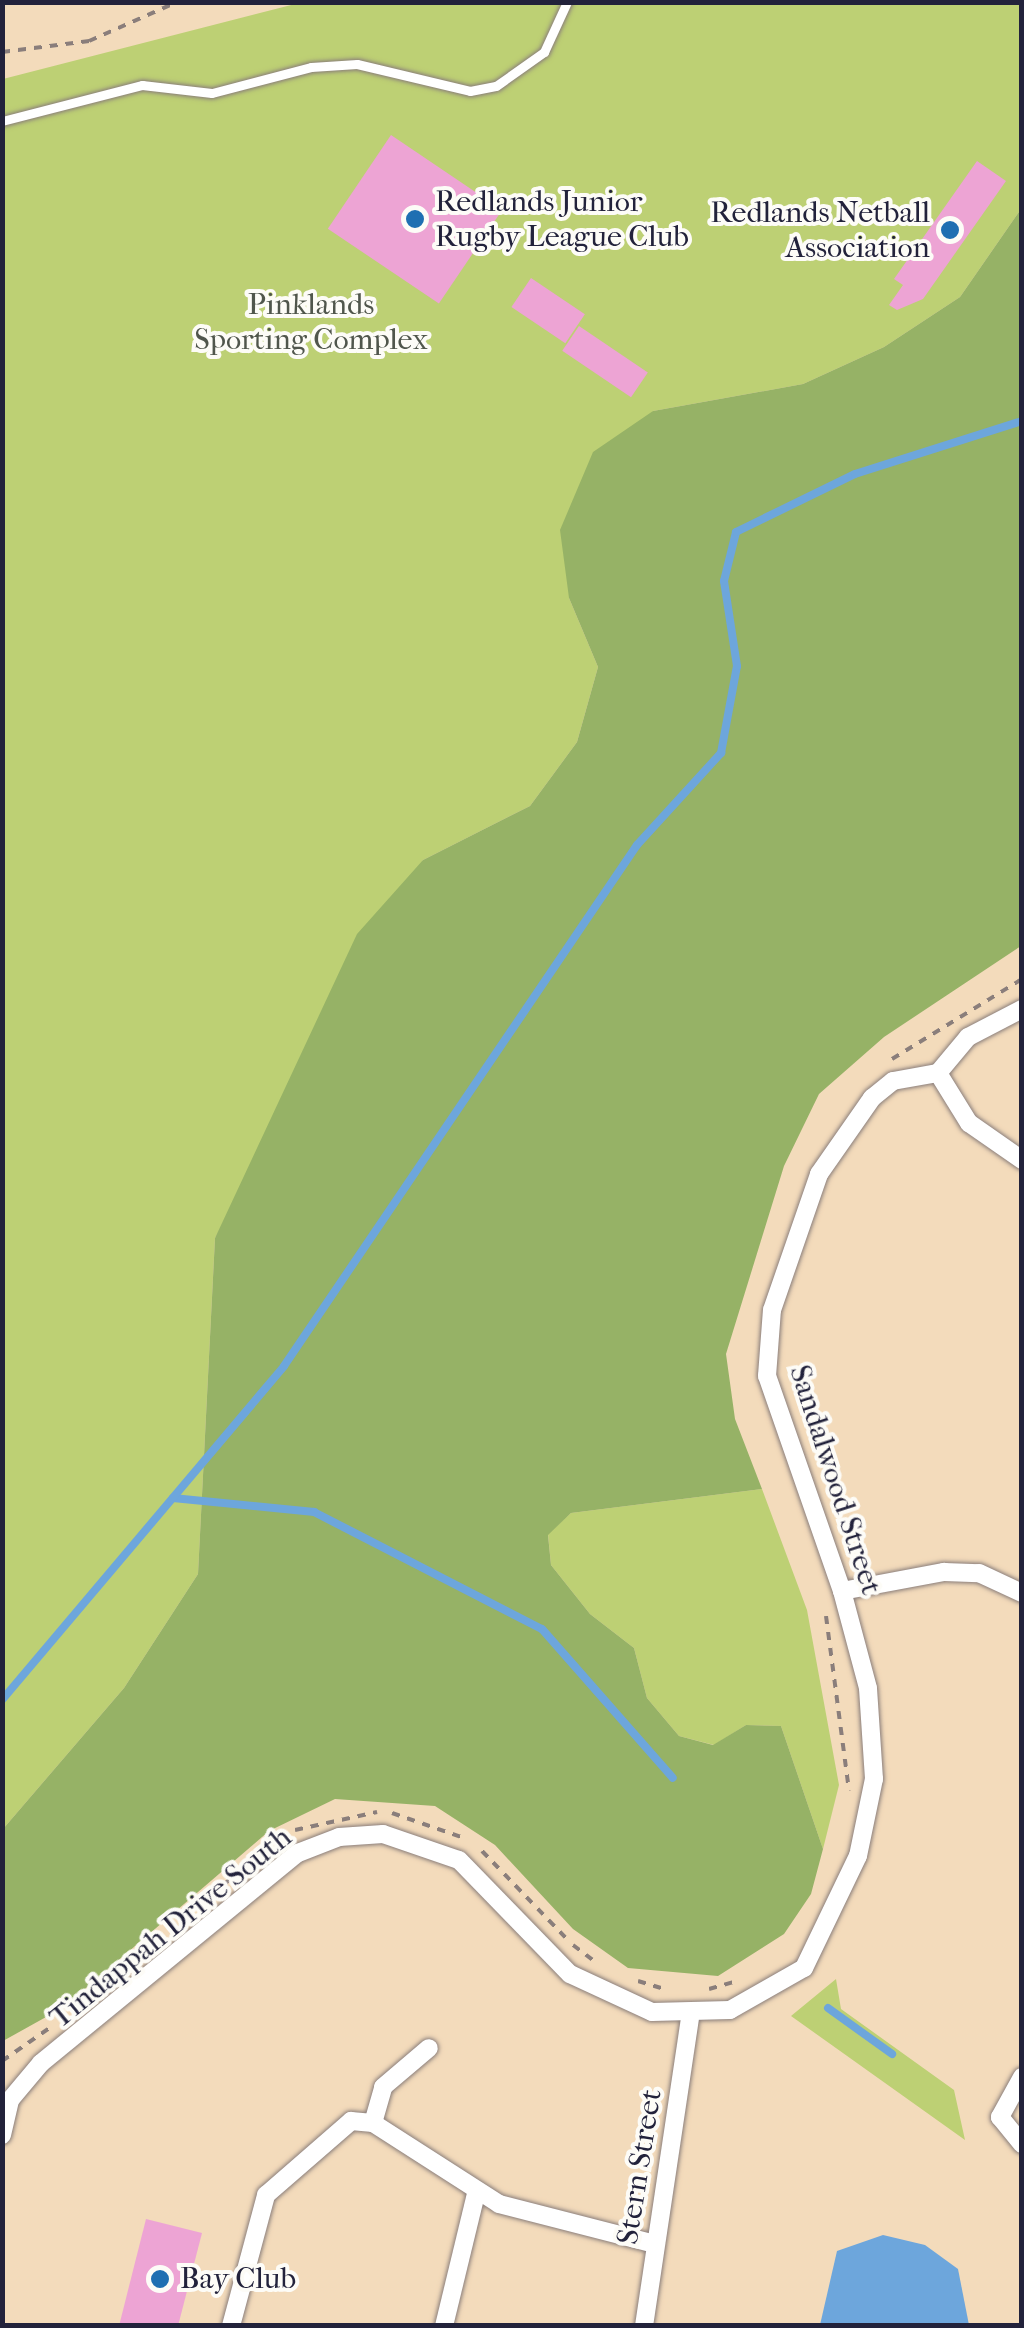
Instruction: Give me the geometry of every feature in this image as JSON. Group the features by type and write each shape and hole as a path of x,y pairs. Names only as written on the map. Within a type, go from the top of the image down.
{"street":[{"path":"1022,1010 968,1036 938,1072 969,1122 1022,1160"},
{"name":"Sandalwood Street","path":"690,2017 774,1992 820,1948 869,1818 868,1688 842,1591 767,1376 772,1310 819,1174 872,1098 894,1081 938,1072"},
{"path":"842,1591 944,1572 980,1573 1022,1594"},
{"name":"Tindappah Drive South","path":"2,2135 10,2100 41,2063 298,1853 339,1837 383,1834 459,1860 581,1981 690,2017"},
{"name":"Stern Street","path":"644,2326 690,2017"},
{"path":"373,2122 382,2087 429,2048"},
{"path":"1022,2077 1000,2118 1022,2144"},
{"path":"231,2326 276,2178 351,2121 373,2122 476,2194 655,2244"},
{"path":"444,2326 476,2194"}],"lane":[{"path":"2,121 142,85 212,92 311,66 356,64 470,91 496,86 544,52 566,2"}],"path":[{"path":"2,52 89,41 177,2"},
{"path":"881,1067 1022,979"},
{"path":"825,1610 849,1807"},
{"path":"185,1917 274,1841 317,1819 360,1810 413,1816 461,1834 609,1968"},
{"path":"702,1991 754,1976"},
{"path":"626,1977 684,1996"},
{"path":"2,2061 66,2019"}],"green space":[{"name":"Pinklands Sporting Complex","path":"299,3 1021,3 1021,209 960,297 884,347 803,384 653,411 569,598 598,667 577,742 530,806 423,860 215,1238 198,1574 124,1688 3,1829 3,79"},
{"path":"1021,209 1021,946 884,1037 819,1094 784,1166 726,1354 735,1419 762,1489 571,1513 548,1535 551,1565 590,1614 634,1648 647,1698 679,1736 713,1745 746,1725 781,1726 823,1849 811,1894 784,1934 718,1976 628,1968 573,1929 495,1845 435,1806 335,1799 269,1831 64,2007 3,2041 3,1829 124,1688 198,1574 215,1238 357,934 423,860 530,806 577,742 598,667 569,598 560,530 593,452 653,411 803,384 884,347 960,297"},
{"path":"762,1489 807,1610 839,1785 823,1849 781,1726 746,1725 714,1745 679,1736 647,1698 634,1648 590,1614 551,1565 548,1534 571,1513"},
{"path":"836,1979 841,2009 954,2090 965,2140 791,2016"}],"water":[{"path":"883,2235 925,2245 958,2269 969,2325 820,2325 837,2251"}],"building":[{"name":"Redlands Junior Rugby League Club","path":"391,135 502,210 439,304 328,229"},
{"name":"Redlands Netball Association","path":"977,161 1006,181 923,299 897,310 889,305 903,285 894,279"},
{"path":"531,278 585,314 565,343 511,307"},
{"path":"579,326 648,372 631,397 562,351"},
{"name":"Bay Club","path":"146,2219 202,2233 178,2326 119,2326"}],"waterway":[{"path":"2,1700 284,1366 637,845 721,753 737,666 724,581 736,532 855,474 1022,421"},
{"path":"173,1498 314,1512 542,1629 673,1778"},
{"path":"828,2008 892,2054"}],"place":[{"name":"Redlands Junior Rugby League Club","path":"415,219"},
{"name":"Redlands Netball Association","path":"950,230"},
{"name":"Bay Club","path":"160,2279"}]}
